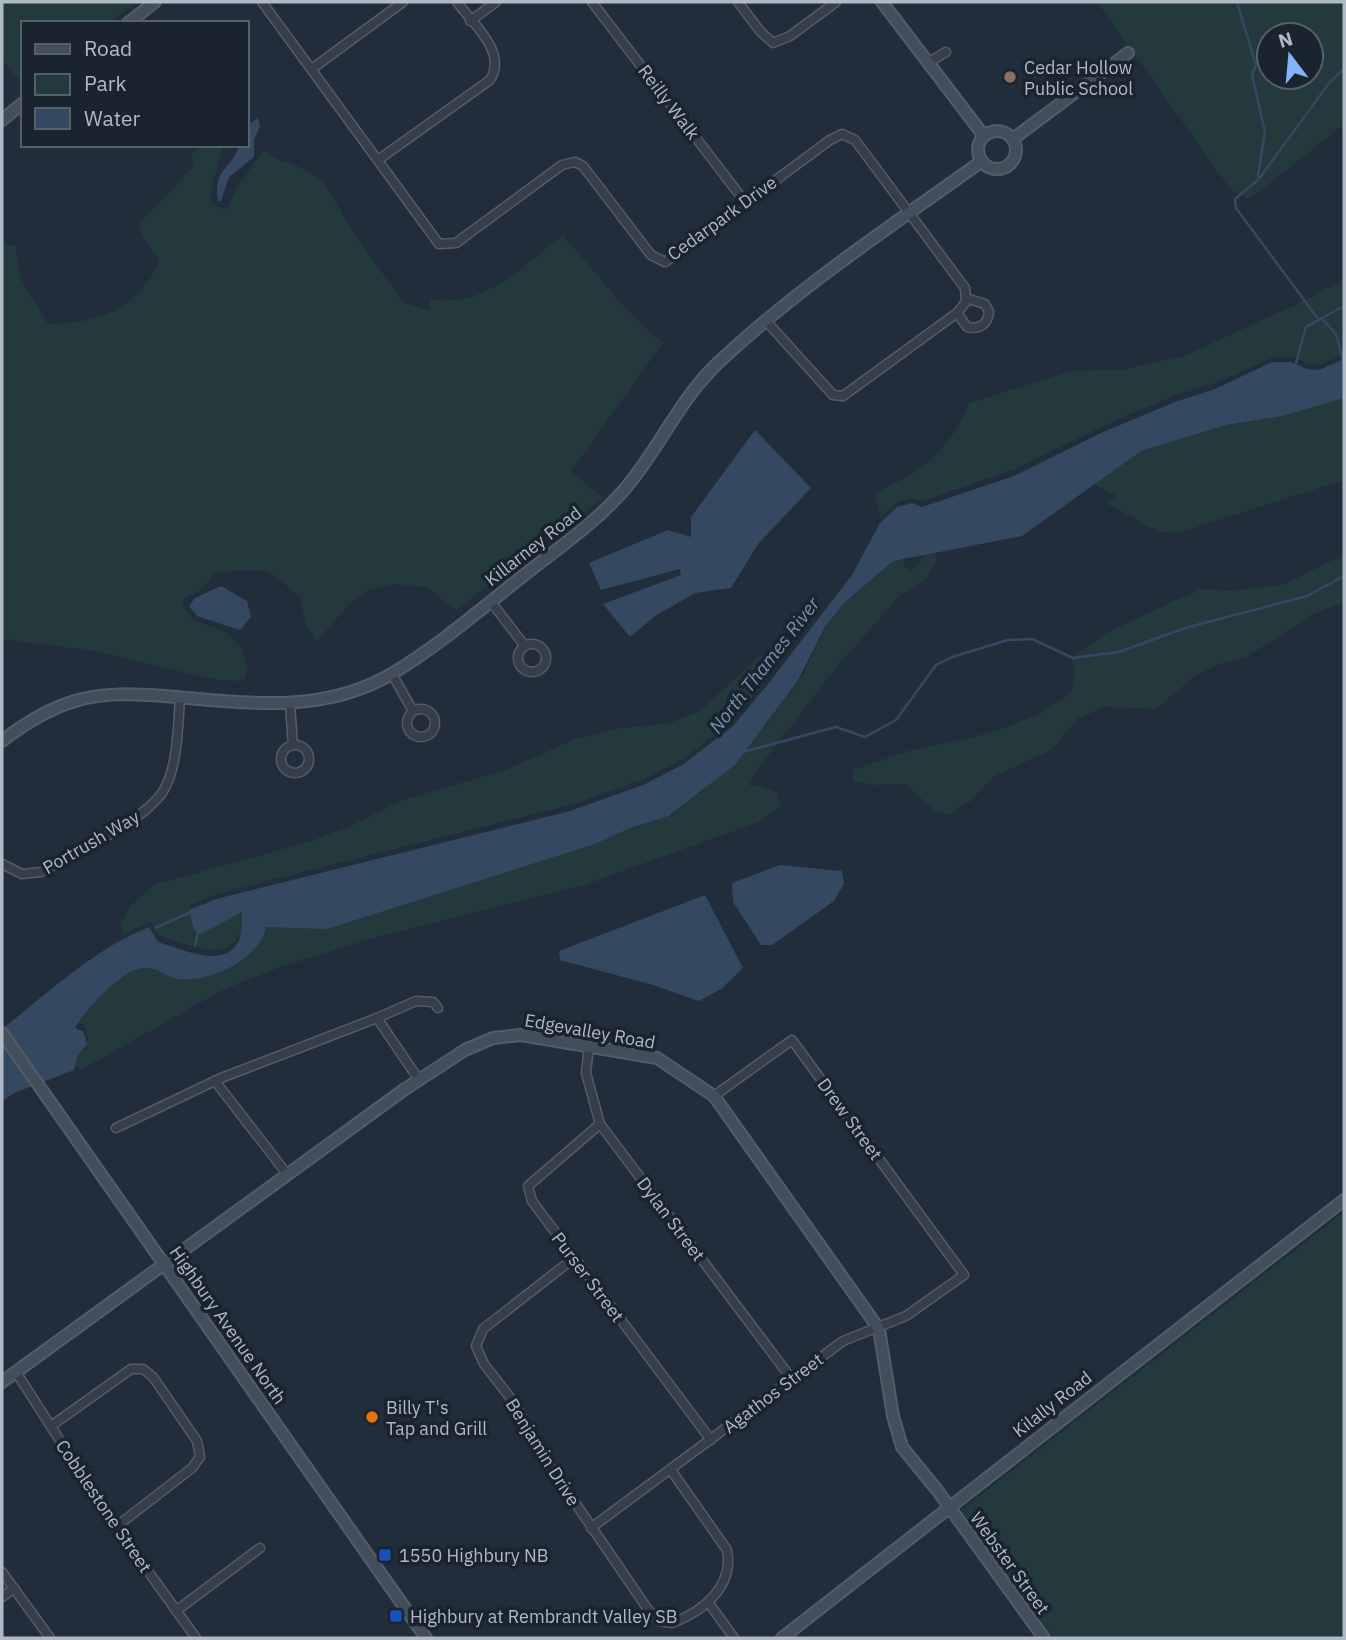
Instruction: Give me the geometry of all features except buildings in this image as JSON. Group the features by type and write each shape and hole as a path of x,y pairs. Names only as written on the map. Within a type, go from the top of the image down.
{"street":[{"path":"131,21 155,2"},
{"name":"Cedarpark Drive","path":"262,2 313,68 439,244 449,246 562,165 575,162 583,166 651,255 665,262 830,140 842,134 855,140 908,213"},
{"path":"313,68 403,2"},
{"path":"378,160 490,80 495,71 495,52 457,2"},
{"path":"470,20 496,2"},
{"name":"Reilly Walk","path":"592,2 745,202"},
{"path":"738,2 773,43 783,41 836,2"},
{"path":"882,2 984,136"},
{"path":"928,63 946,52"},
{"path":"1013,139 1128,53"},
{"path":"2,120 21,105"},
{"path":"998,131 1013,139 1015,156 1007,166 996,169 982,161 978,147 984,136 998,131"},
{"name":"Killarney Road","path":"2,741 56,707 78,700 128,694 290,705 339,695 392,674 491,602 600,516 626,488 686,397 719,362 766,321 908,213 982,161"},
{"path":"766,321 833,395 842,396 957,313 966,298 965,288 908,213"},
{"path":"957,313 963,324 972,328 982,325 987,319 985,304 966,298"},
{"path":"491,602 525,646"},
{"path":"392,674 413,711"},
{"name":"Portrush Way","path":"2,864 22,874 41,872 150,809 165,788 173,759 180,698"},
{"path":"290,705 293,745"},
{"path":"116,1128 215,1081 416,1001 433,1002 438,1008"},
{"path":"377,1018 419,1080"},
{"name":"Highbury Avenue North","path":"2,1032 426,1638"},
{"name":"Edgevalley Road","path":"2,1382 419,1080 465,1050 494,1038 521,1034 657,1058 714,1096 879,1329 893,1416 902,1447 949,1507"},
{"name":"Drew Street","path":"714,1096 792,1040 964,1276"},
{"name":"Dylan Street","path":"589,1046 586,1073 600,1124 791,1378"},
{"path":"215,1081 287,1174"},
{"name":"Purser Street","path":"600,1124 528,1186 532,1201 710,1440"},
{"name":"Kilally Road","path":"782,1638 1344,1200"},
{"name":"Benjamin Drive","path":"574,1258 483,1329 476,1346 484,1364 515,1404 541,1453 591,1528 659,1620 673,1623 708,1602 727,1577 730,1565 727,1550 671,1470"},
{"name":"Agathos Street","path":"591,1528 843,1341 879,1329 906,1316 964,1276"},
{"path":"51,1426 131,1369 143,1369 153,1377 197,1441 200,1457 192,1468 117,1526"},
{"name":"Cobblestone Street","path":"16,1372 117,1526 196,1638"},
{"name":"Webster Street","path":"949,1507 1044,1638"},
{"path":"176,1611 260,1548"},
{"path":"2,1572 50,1638"},
{"path":"2,1597 13,1588"},
{"path":"708,1602 734,1638"}],"green space":[{"path":"2,2 138,2 112,21 21,21 21,83 2,59"},
{"path":"1097,2 1344,2 1344,124 1250,199 1231,190"},
{"path":"201,147 222,147 210,194 212,204 226,210 236,189 264,149 271,157 308,170 325,184 353,232 403,302 430,311 430,299 468,297 502,282 563,235 627,310 663,343 571,471 603,498 456,610 426,587 392,584 367,591 353,600 319,639 315,639 306,626 300,597 275,576 261,570 215,572 203,589 184,599 183,607 194,620 222,630 241,648 247,666 245,678 239,681 216,680 94,651 2,639 2,242 16,246 19,276 48,324 100,317 128,302 140,291 160,261 142,237 139,223 194,166 191,155"},
{"path":"1344,279 1344,354 1320,365 1308,364 1292,357 1274,357 1216,383 1176,395 1101,427 1015,469 923,501 905,500 881,517 874,496 918,470 936,454 952,436 969,403 1072,371 1124,369 1184,356 1310,298"},
{"path":"1344,394 1344,480 1178,533 1159,532 1105,503 1117,496 1090,483 1143,447"},
{"path":"929,549 934,549 937,562 925,580 901,594 835,669 755,773 749,786 759,785 777,792 781,807 759,822 584,885 374,938 280,967 219,992 81,1070 76,1065 80,1050 88,1039 84,1025 77,1023 85,1008 121,971 144,963 179,974 258,943 267,922 697,795 739,760 801,678 828,622 847,598 894,558 902,558 907,571 912,571"},
{"path":"1344,554 1344,602 1310,616 1245,658 1219,664 1196,675 1156,709 1105,707 1077,719 1052,750 994,776 971,801 947,815 936,812 906,784 872,785 853,782 853,770 925,747 1002,729 1038,714 1071,693 1075,672 1072,658 1106,633 1200,589 1231,591 1285,584"},
{"path":"797,638 734,720 683,759 644,779 571,805 217,894 190,905 193,911 243,906 240,934 225,948 202,949 159,936 151,922 122,935 121,923 131,905 156,884 308,842 350,826 397,802 508,769 575,739 615,729 670,723 700,711 758,657"},
{"path":"1344,1212 1344,1638 1053,1638 961,1510"}],"water":[{"path":"258,118 260,126 254,140 254,157 229,177 221,201 218,201 217,189 221,175 238,147 248,147 248,124"},
{"name":"North Thames River","path":"1344,359 1344,398 1282,416 1226,425 1141,451 1022,536 893,561 844,603 825,627 797,682 735,765 668,816 630,828 595,844 327,929 266,927 254,950 244,959 218,973 178,979 152,969 133,971 104,992 75,1028 83,1031 87,1044 78,1055 74,1070 14,1093 2,1101 2,1029 90,959 129,936 149,927 158,942 202,955 224,954 239,940 242,912 201,934 194,930 189,910 216,899 570,811 643,785 682,765 733,726 768,684 852,575 880,523 897,507 912,503 922,507 1014,476 1101,433 1175,402 1215,389 1272,362 1291,362 1307,369 1319,370"},
{"path":"755,430 811,488 758,544 731,588 695,593 655,616 630,637 603,604 681,575 680,569 601,590 589,563 668,530 691,537 691,517"},
{"path":"221,586 247,601 251,617 240,630 197,616 189,606 195,598"},
{"path":"780,865 842,871 844,884 834,901 772,945 761,945 733,902 732,883"},
{"path":"705,895 743,968 721,989 699,1001 653,985 560,960 559,951"}],"waterway":[{"path":"1237,2 1256,65 1252,75 1265,132 1258,176"},
{"path":"1319,320 1236,208 1235,199 1258,180 1330,82 1344,69"},
{"path":"1296,363 1306,327 1344,306"},
{"path":"1321,318 1336,334 1343,360"},
{"path":"743,752 836,727 865,737 896,720 936,665 952,657 1008,640 1032,639 1073,658 1119,652 1185,628 1307,596 1344,576"},
{"name":"North Thames River","path":"155,928 193,911"},
{"path":"195,946 199,929"}],"place":[{"name":"Cedar Hollow Public School","path":"1010,77"},
{"name":"Billy T's Tap and Grill","path":"372,1417"},
{"name":"1550 Highbury NB","path":"385,1555"},
{"name":"Highbury at Rembrandt Valley SB","path":"396,1616"}]}
